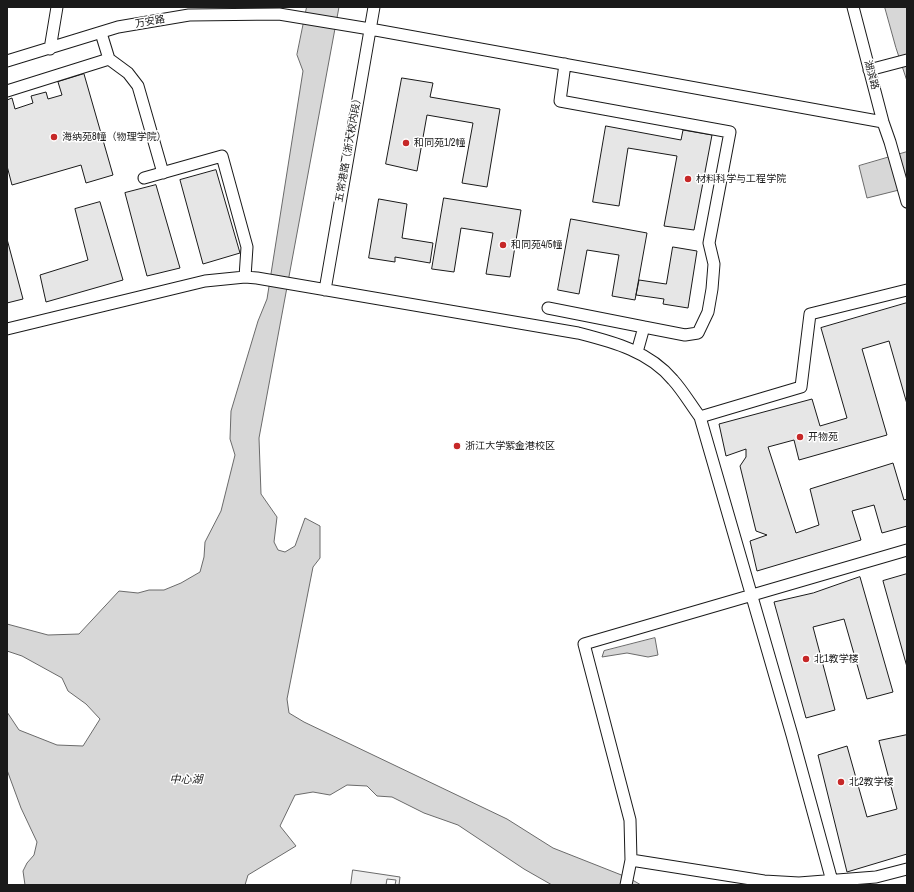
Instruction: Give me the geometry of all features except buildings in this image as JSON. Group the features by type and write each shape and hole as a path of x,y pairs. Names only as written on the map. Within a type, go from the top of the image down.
{"street":[{"path":"50,48 57,7"},
{"name":"五常港路（浙大校内段）","path":"325,290 374,7"},
{"name":"湖滨路","path":"852,7 874,69 883,122 906,199"},
{"name":"万安路","path":"7,61 118,27 189,15 280,11 297,17 883,122"},
{"path":"101,33 109,59 128,73 138,86 163,173"},
{"path":"7,91 109,59"},
{"path":"874,69 907,60"},
{"path":"548,308 685,335 698,333 708,312 714,264 709,243 730,132 560,101 565,64"},
{"path":"144,178 222,156 247,247 245,277"},
{"path":"7,329 205,281 245,277 578,333 605,340 637,352 658,366 673,379 700,417 832,881"},
{"path":"700,417 801,387 810,314 907,290"},
{"path":"637,352 644,327"},
{"path":"626,885 631,863 630,820 584,644 907,550"},
{"path":"631,863 764,881 799,883 832,881 848,882 907,869"}],"shaded area":[{"path":"353,870 400,877 399,885 395,885 396,880 387,879 386,885 351,885"}],"water":[{"name":"中心湖","path":"307,7 339,7 259,438 261,494 277,517 274,542 278,550 285,552 295,546 305,518 320,526 320,558 313,567 287,699 289,713 304,722 507,819 553,848 629,878 641,885 552,885 524,869 458,825 424,813 392,797 377,796 367,786 347,785 330,795 313,792 295,795 280,826 296,846 248,875 245,885 25,885 23,871 27,863 34,855 37,842 21,808 7,770 7,712 19,730 57,745 83,746 100,719 86,704 68,691 62,678 22,656 7,651 7,624 48,635 79,634 119,591 138,593 149,590 164,590 181,583 200,572 204,557 205,542 221,511 235,455 230,439 231,411 258,321 267,299 303,71 297,55"},
{"path":"885,7 907,7 907,81 896,48"},
{"path":"907,152 907,188 867,198 859,166"},
{"path":"655,638 658,655 648,657 627,653 602,657 604,651"}],"place":[{"name":"海纳苑8幢（物理学院）","path":"54,137"},
{"name":"和同苑1/2幢","path":"406,143"},
{"name":"材料科学与工程学院","path":"688,179"},
{"name":"和同苑4/5幢","path":"503,245"},
{"name":"开物苑","path":"800,437"},
{"name":"浙江大学紫金港校区","path":"457,446"},
{"name":"北1教学楼","path":"806,659"},
{"name":"北2教学楼","path":"841,782"}]}
